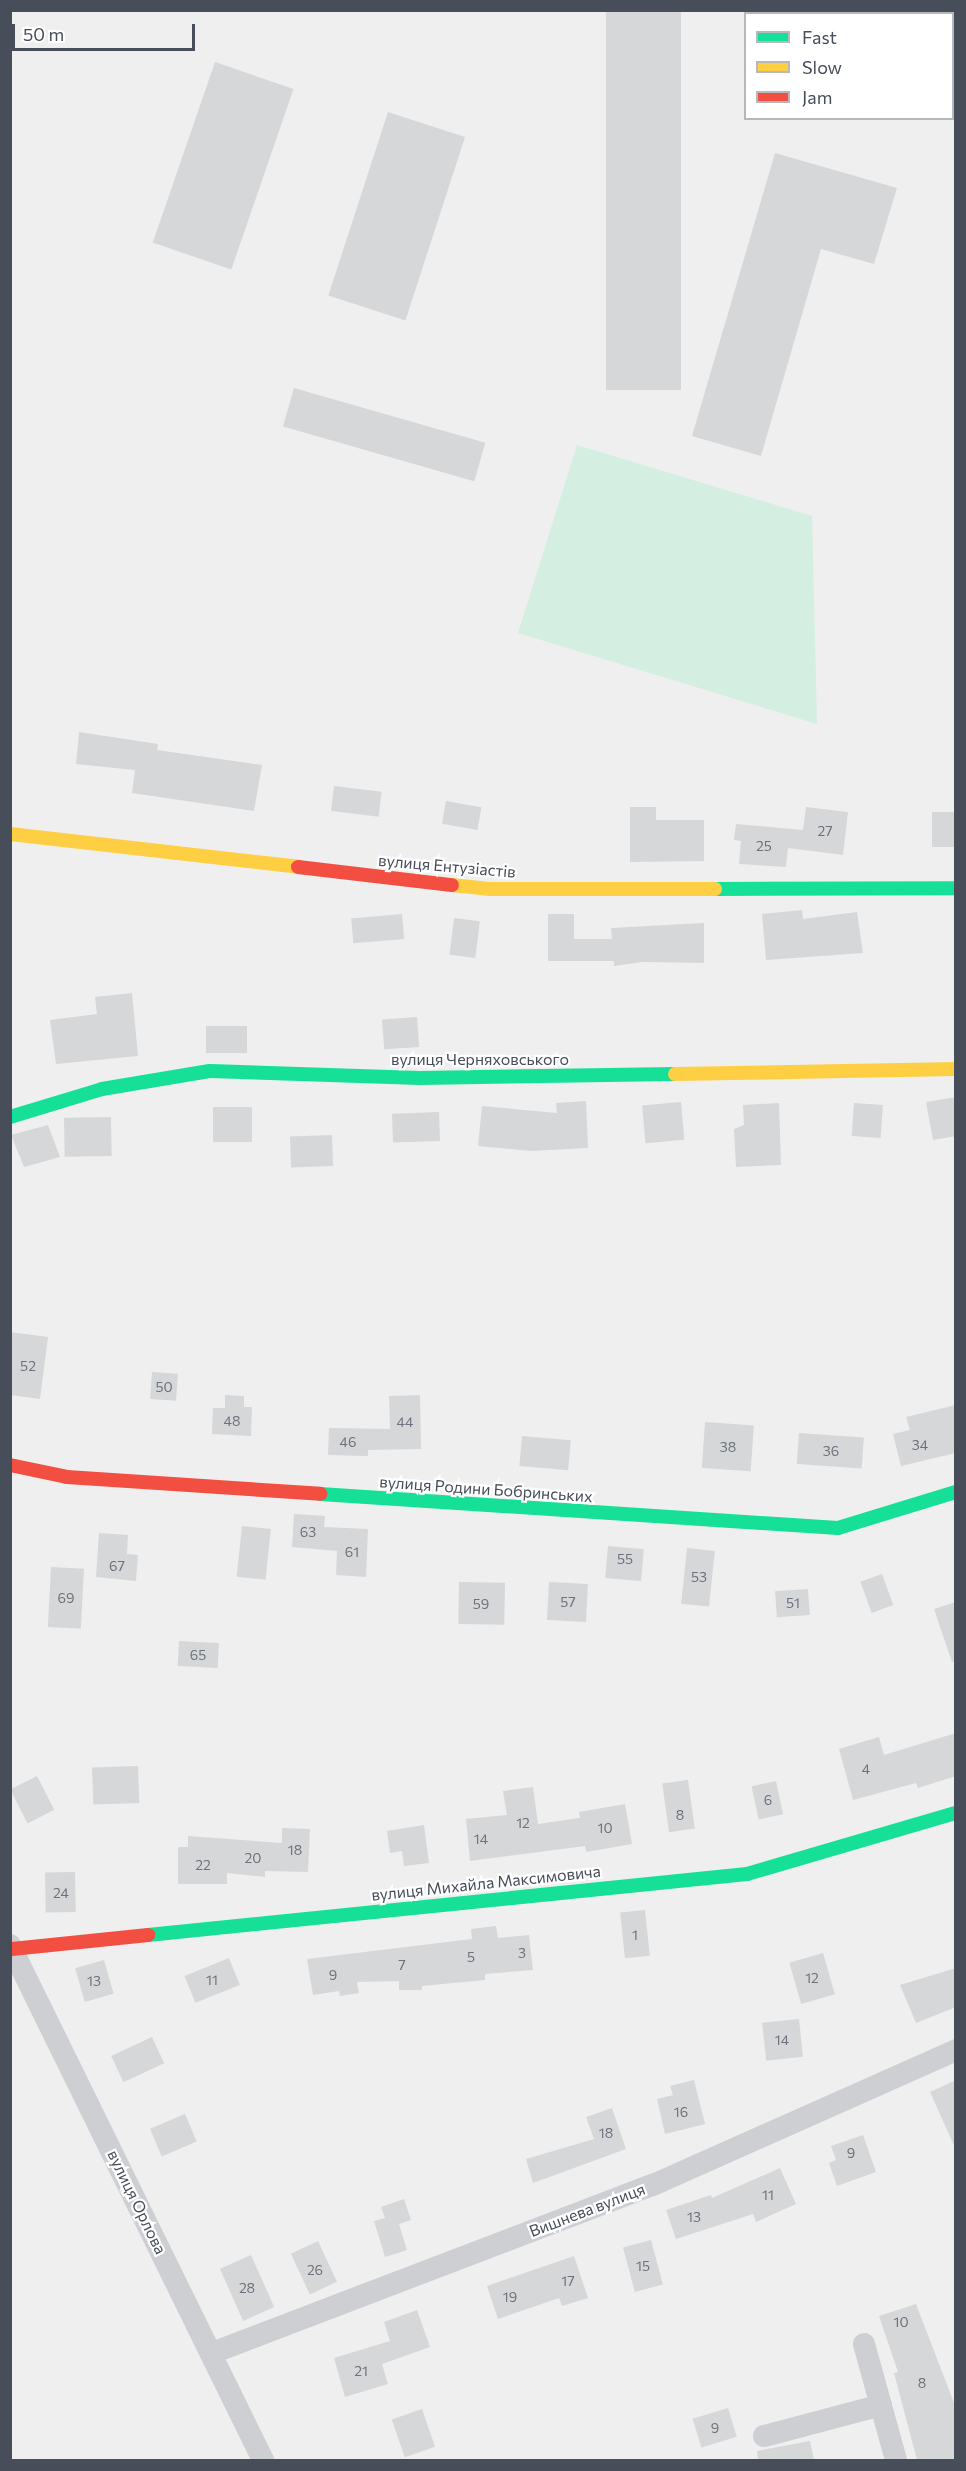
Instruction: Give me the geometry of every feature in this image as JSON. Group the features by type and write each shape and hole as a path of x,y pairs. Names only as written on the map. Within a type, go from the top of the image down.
{"street":[{"name":"вулиця Ентузіастів","path":"10,834 489,889 956,888"},
{"name":"вулиця Черняховського","path":"10,1117 102,1089 210,1071 420,1078 956,1069"},
{"name":"вулиця Родини Бобринських","path":"10,1465 67,1477 838,1528 956,1492"},
{"name":"вулиця Михайла Максимовича","path":"11,1947 747,1874 956,1813"},
{"name":"вулиця Орлова","path":"11,1947 263,2460"},
{"name":"Вишнева вулиця","path":"212,2353 653,2185 956,2050"},
{"path":"864,2344 896,2460"},
{"path":"764,2436 881,2405"}],"green space":[{"path":"577,445 812,516 817,724 518,633"}],"building":[{"path":"606,10 681,10 681,390 606,390"},
{"path":"215,62 293,89 231,270 153,243"},
{"path":"388,112 465,137 405,321 328,296"},
{"path":"775,153 897,188 874,264 821,249 761,456 692,436"},
{"path":"294,388 485,443 474,481 283,426"},
{"path":"79,732 158,744 157,750 262,765 254,811 132,793 135,770 76,764"},
{"path":"334,786 382,792 379,817 331,811"},
{"path":"446,801 481,807 477,830 442,824"},
{"path":"630,807 656,807 656,820 704,820 704,861 630,862"},
{"path":"806,807 848,812 843,855 788,848 786,867 739,864 741,841 734,840 736,824 803,830"},
{"path":"932,812 956,812 956,847 932,847"},
{"path":"802,910 803,919 857,912 863,953 766,960 762,914"},
{"path":"402,914 404,939 353,943 351,918"},
{"path":"548,914 574,914 574,939 612,939 611,928 704,923 704,963 643,962 614,966 614,961 548,961"},
{"path":"454,918 480,921 475,958 449,955"},
{"path":"132,993 138,1056 56,1064 50,1020 97,1014 95,997"},
{"path":"417,1017 419,1047 384,1049 382,1019"},
{"path":"206,1026 247,1026 247,1053 206,1053"},
{"path":"956,1097 956,1136 933,1140 926,1102"},
{"path":"586,1101 588,1148 531,1151 478,1146 482,1106 557,1113 556,1103"},
{"path":"681,1102 684,1140 645,1143 642,1105"},
{"path":"779,1103 781,1165 736,1167 734,1129 744,1125 743,1105"},
{"path":"854,1103 883,1105 881,1138 852,1136"},
{"path":"213,1107 252,1107 252,1142 213,1142"},
{"path":"439,1112 440,1141 393,1143 392,1114"},
{"path":"111,1117 112,1156 65,1157 64,1118"},
{"path":"48,1125 60,1157 24,1167 11,1135"},
{"path":"332,1135 333,1166 291,1167 290,1136"},
{"path":"10,1332 48,1337 40,1399 10,1395"},
{"path":"152,1372 178,1374 176,1401 150,1399"},
{"path":"225,1395 244,1396 244,1407 252,1407 251,1436 212,1434 213,1408 225,1408"},
{"path":"420,1395 421,1449 368,1450 368,1456 328,1455 329,1428 390,1429 389,1396"},
{"path":"956,1405 956,1453 901,1466 893,1434 910,1430 906,1417"},
{"path":"705,1422 754,1425 751,1471 702,1468"},
{"path":"799,1433 864,1438 862,1468 797,1464"},
{"path":"522,1436 571,1440 568,1470 519,1466"},
{"path":"294,1514 325,1516 324,1527 368,1529 366,1577 336,1575 337,1551 292,1547"},
{"path":"242,1526 271,1529 266,1580 237,1577"},
{"path":"99,1533 128,1535 127,1554 138,1555 136,1581 96,1577"},
{"path":"608,1546 644,1549 641,1581 605,1578"},
{"path":"687,1548 715,1551 709,1607 681,1604"},
{"path":"51,1567 84,1569 81,1629 48,1627"},
{"path":"882,1574 893,1605 872,1613 860,1582"},
{"path":"459,1582 505,1583 504,1625 458,1624"},
{"path":"549,1582 588,1584 586,1622 547,1620"},
{"path":"808,1589 810,1615 777,1617 775,1591"},
{"path":"956,1602 956,1661 952,1662 934,1609"},
{"path":"179,1641 219,1643 218,1668 178,1666"},
{"path":"956,1733 956,1776 918,1788 916,1783 853,1800 839,1749 879,1737 884,1755"},
{"path":"138,1766 139,1803 93,1805 92,1768"},
{"path":"37,1776 54,1810 28,1823 10,1790"},
{"path":"688,1780 695,1829 669,1832 662,1784"},
{"path":"776,1781 783,1814 759,1819 752,1786"},
{"path":"533,1787 538,1824 580,1818 579,1812 625,1804 632,1844 586,1852 585,1846 470,1861 466,1819 507,1815 503,1791"},
{"path":"424,1825 429,1863 404,1866 402,1851 390,1853 387,1831"},
{"path":"282,1828 310,1829 308,1872 265,1871 265,1877 227,1873 227,1884 178,1884 178,1847 188,1847 188,1836 282,1843"},
{"path":"75,1872 76,1912 46,1913 45,1873"},
{"path":"645,1910 650,1956 625,1958 620,1913"},
{"path":"496,1926 498,1938 529,1935 533,1970 485,1974 485,1980 422,1986 422,1990 399,1990 399,1981 357,1982 359,1993 340,1996 339,1991 313,1995 307,1959 472,1939 471,1929"},
{"path":"823,1953 835,1994 801,2004 789,1963"},
{"path":"229,1958 240,1985 195,2003 184,1976"},
{"path":"104,1960 114,1994 85,2002 75,1968"},
{"path":"956,1968 956,2007 916,2023 900,1985"},
{"path":"799,2019 803,2057 766,2061 762,2023"},
{"path":"152,2037 164,2063 123,2082 111,2056"},
{"path":"694,2080 705,2124 665,2134 657,2099 673,2095 670,2086"},
{"path":"956,2080 956,2150 930,2092"},
{"path":"612,2108 626,2149 533,2183 526,2159 594,2139 586,2117"},
{"path":"185,2114 197,2142 162,2156 150,2129"},
{"path":"863,2135 876,2172 837,2186 829,2163 836,2160 831,2146"},
{"path":"780,2168 796,2204 756,2222 753,2214 676,2239 666,2210 711,2195 712,2198"},
{"path":"404,2199 411,2220 399,2224 407,2250 385,2257 374,2221 385,2218 381,2207"},
{"path":"651,2240 663,2284 635,2292 623,2248"},
{"path":"318,2241 337,2282 310,2294 291,2254"},
{"path":"251,2255 274,2307 243,2321 220,2269"},
{"path":"574,2256 588,2298 562,2306 559,2298 498,2319 487,2286"},
{"path":"916,2304 956,2408 956,2460 917,2460 894,2373 898,2372 879,2316"},
{"path":"417,2310 430,2347 382,2364 388,2384 345,2397 334,2358 390,2341 384,2322"},
{"path":"728,2408 737,2437 701,2448 693,2419"},
{"path":"422,2409 435,2447 405,2457 392,2419"},
{"path":"810,2441 814,2460 758,2460 757,2451"}],"traffic: fast":[{"path":"715,889 956,888"},
{"path":"10,1117 102,1089 210,1071 420,1078 675,1074"},
{"path":"320,1494 838,1528 956,1492"},
{"path":"148,1935 747,1874 956,1813"}],"traffic: slow":[{"path":"10,834 298,867"},
{"path":"452,885 489,889 715,889"},
{"path":"675,1074 956,1069"}],"traffic: jam":[{"path":"298,867 452,885"},
{"path":"10,1465 67,1477 320,1494"},
{"path":"12,1949 148,1935"}]}
